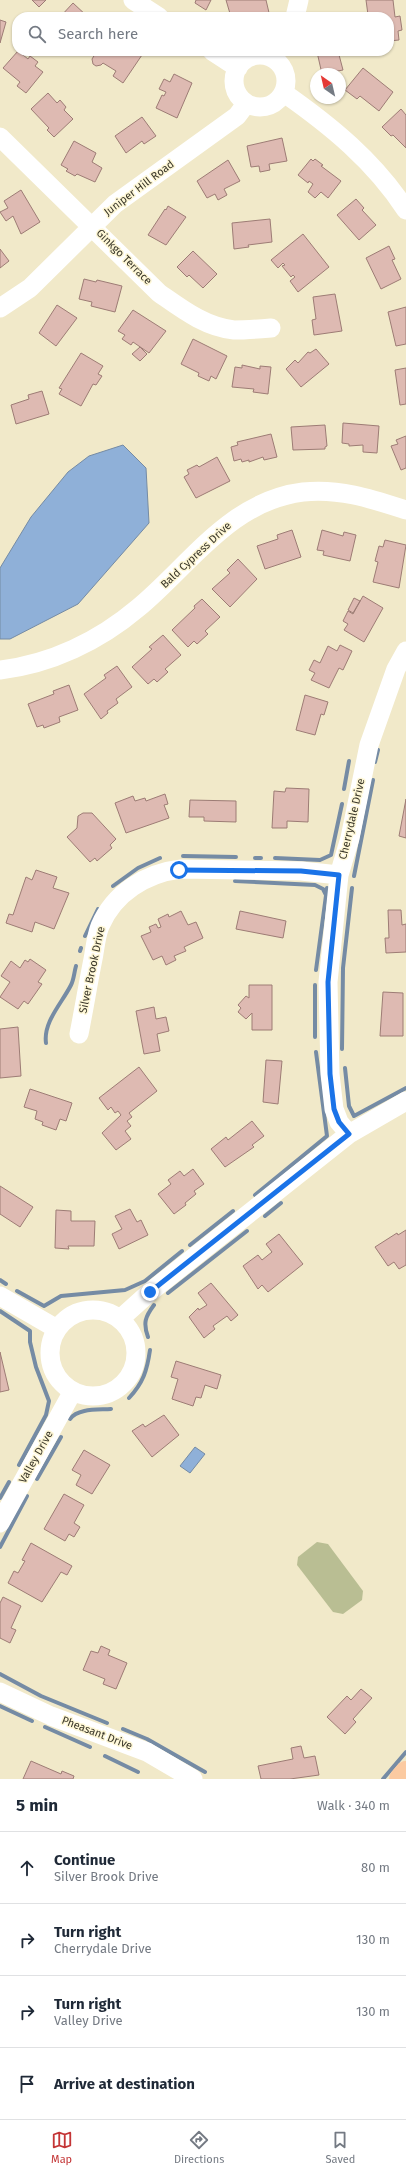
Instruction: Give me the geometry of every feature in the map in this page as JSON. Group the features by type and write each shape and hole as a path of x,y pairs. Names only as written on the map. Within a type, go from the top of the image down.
{"main road":[{"path":"400,1779 406,1772"}],"street":[{"path":"133,0 151,12"},
{"path":"296,12 299,0"},
{"path":"220,56 238,68"},
{"path":"255,56 243,62 238,68 234,76 235,88 240,98 246,104 263,108 272,105 284,93 286,77 276,56"},
{"path":"284,93 321,119 353,146 386,183 406,210"},
{"name":"Juniper Hill Road","path":"0,308 30,288 115,204 237,116 246,104"},
{"name":"Ginkgo Terrace","path":"0,137 160,293 188,314 202,321 233,330 271,328"},
{"name":"Bald Cypress Drive","path":"0,670 37,663 58,656 103,634 140,607 218,531 246,512 270,501 303,492 339,492 369,498 406,510"},
{"name":"Cherrydale Drive","path":"349,1134 339,1122 334,1109 330,1074 328,982 339,875 350,838 369,745 396,669 406,651"},
{"name":"Silver Brook Drive","path":"79,1034 99,928 108,910 140,881 165,871 181,870 301,871 339,875"},
{"path":"120,1319 150,1292 349,1134 406,1102"},
{"path":"0,1296 57,1329"},
{"path":"94,1309 108,1312 120,1319 130,1329 136,1347 133,1370 125,1382 114,1391 100,1396 86,1396 73,1391 61,1383 53,1370 50,1356 51,1342 57,1329 67,1318 79,1311 94,1309"},
{"name":"Valley Drive","path":"0,1523 73,1391"},
{"name":"Pheasant Drive","path":"0,1692 51,1716 147,1752 193,1779"}],"green space":[{"path":"317,1542 328,1544 363,1591 362,1600 343,1614 333,1612 297,1565 298,1557"}],"water":[{"path":"123,445 146,468 149,523 78,604 10,639 0,639 0,568 31,517 68,472 89,456"},
{"path":"195,1447 205,1454 190,1473 180,1466"}],"building":[{"path":"32,0 46,0 39,7"},
{"path":"196,0 211,0 206,10 195,3"},
{"path":"226,0 266,0 269,12 230,12"},
{"path":"366,0 393,0 395,17 400,16 402,30 398,31 399,40 394,40 394,12 368,12"},
{"path":"73,3 83,12 65,12"},
{"path":"0,20 6,22 0,43"},
{"path":"14,56 24,56 28,59 30,56 38,62 35,66 43,72 26,93 17,86 20,82 3,68"},
{"path":"94,56 141,56 123,83 113,76 116,71 103,63 96,66 93,64 92,59"},
{"path":"318,56 339,56 342,68 321,68"},
{"path":"363,68 393,92 379,111 360,96 357,99 346,91"},
{"path":"174,74 192,83 177,118 156,108 162,95 164,96 166,92 159,89 164,79 170,82"},
{"path":"48,93 57,103 60,100 66,107 64,110 73,119 54,137 47,130 49,128 31,109"},
{"path":"401,109 406,115 406,148 393,135 391,136 382,127"},
{"path":"142,117 156,136 144,144 142,141 126,153 115,136"},
{"path":"282,138 287,161 269,164 270,170 260,172 259,166 251,167 247,146"},
{"path":"74,141 96,153 92,162 102,168 95,182 77,174 75,176 66,171 68,169 61,165"},
{"path":"311,159 313,161 315,159 323,165 321,166 341,181 328,198 321,192 315,198 308,192 313,184 309,181 308,183 298,175"},
{"path":"228,160 240,181 224,189 227,195 218,200 215,194 207,198 197,181"},
{"path":"21,190 40,222 21,234 13,216 6,221 0,212 8,208 4,201"},
{"path":"356,199 364,208 362,210 376,225 359,240 337,215"},
{"path":"168,206 186,217 166,245 148,235"},
{"path":"270,219 272,242 248,245 249,247 234,249 232,223"},
{"path":"303,234 329,267 298,292 290,281 295,277 293,275 291,277 282,266 285,265 283,263 278,268 271,260"},
{"path":"389,246 395,259 392,260 401,279 381,289 366,258"},
{"path":"0,249 9,261 0,268"},
{"path":"193,251 217,274 203,288 189,275 187,277 177,267"},
{"path":"84,279 96,282 97,280 122,286 115,312 91,306 92,302 79,299"},
{"path":"335,294 342,331 314,335 312,320 316,319 313,297"},
{"path":"57,305 77,318 56,346 39,333"},
{"path":"406,307 406,344 396,346 388,312"},
{"path":"133,310 166,331 149,353 133,342 131,345 122,339 125,335 118,331"},
{"path":"193,339 227,356 216,379 211,376 209,381 198,376 199,373 181,364"},
{"path":"140,347 147,354 140,361 132,354"},
{"path":"316,349 329,364 301,387 286,369 295,360 298,363 308,352 310,353"},
{"path":"81,353 103,366 98,374 102,376 96,385 93,384 81,406 59,394 62,389 59,388"},
{"path":"242,365 260,369 260,366 271,367 268,394 253,392 254,389 232,387 235,367 242,368"},
{"path":"406,368 406,404 400,405 395,370"},
{"path":"42,391 49,414 16,424 11,405 29,399 28,395"},
{"path":"343,423 379,426 377,453 363,452 363,445 349,446 349,444 342,443"},
{"path":"325,425 327,446 325,449 293,450 291,427"},
{"path":"271,434 277,457 264,460 263,457 249,462 249,460 242,462 241,459 234,461 231,447 238,445 237,442"},
{"path":"406,436 406,468 401,470 391,446 398,444 396,440"},
{"path":"217,457 230,481 196,498 184,477 189,474 187,470 197,465 199,467"},
{"path":"292,530 301,557 265,569 257,546 278,539 277,535"},
{"path":"322,530 343,536 344,532 356,535 350,561 323,555 324,551 317,550"},
{"path":"385,540 406,545 399,588 373,582 378,562 375,561 379,546 383,547"},
{"path":"238,559 257,579 230,607 212,589 230,573 227,570"},
{"path":"363,596 383,608 364,642 344,630 348,624 343,621 348,611 353,614"},
{"path":"354,598 360,601 353,613 348,610"},
{"path":"202,599 220,617 205,631 208,634 197,644 194,641 188,647 172,630 195,608 194,606"},
{"path":"163,635 181,655 165,669 168,672 157,682 154,679 148,684 132,667 152,649 149,647"},
{"path":"340,645 352,651 343,670 339,668 329,688 311,680 315,673 309,670 314,660 320,663 328,646 337,651"},
{"path":"117,666 132,687 116,699 118,703 107,711 108,713 101,719 84,694 106,678 104,675"},
{"path":"69,685 78,710 59,717 60,722 44,728 43,725 37,727 28,704 54,694 53,691"},
{"path":"305,695 328,702 324,715 321,714 315,735 296,730"},
{"path":"286,788 309,789 308,822 287,821 287,828 272,828 274,791 285,792"},
{"path":"165,794 168,804 164,805 169,818 126,833 115,803 133,796 135,801 145,798 146,801"},
{"path":"406,799 406,838 399,836"},
{"path":"190,800 236,801 236,822 204,821 204,817 189,817"},
{"path":"83,813 92,813 116,839 110,845 112,848 97,861 95,858 90,862 67,837 77,828 78,816"},
{"path":"36,870 57,877 53,888 69,893 54,929 35,922 32,932 6,923 9,914 13,915 26,877 32,880"},
{"path":"388,910 401,910 402,925 406,924 406,952 386,953 385,938 389,938"},
{"path":"181,911 188,925 196,922 203,938 184,947 186,951 174,956 176,960 166,965 162,956 153,960 141,936 151,932 149,927 156,924 158,928 161,927 158,919 168,914 169,917"},
{"path":"240,911 286,921 283,938 236,929"},
{"path":"30,959 46,970 38,982 42,984 28,1004 24,1001 18,1009 0,997 10,982 1,976 11,961 20,968 25,960 28,962"},
{"path":"249,985 272,985 272,1030 252,1030 252,1013 246,1019 238,1012 241,1008 238,1005 246,996 249,998"},
{"path":"383,992 403,993 403,1036 380,1036"},
{"path":"154,1007 156,1019 166,1017 169,1031 157,1034 160,1051 144,1054 136,1011"},
{"path":"18,1027 21,1076 0,1078 0,1029"},
{"path":"266,1060 282,1061 278,1104 263,1102"},
{"path":"139,1067 157,1091 129,1113 132,1117 127,1121 131,1126 125,1131 131,1139 116,1150 102,1133 121,1115 118,1111 115,1113 111,1107 108,1110 99,1098"},
{"path":"30,1089 72,1103 66,1121 60,1119 56,1130 42,1125 43,1122 35,1119 37,1111 24,1107"},
{"path":"252,1121 264,1136 252,1145 254,1147 225,1167 211,1149 226,1137 228,1140"},
{"path":"193,1169 204,1184 194,1191 196,1194 185,1203 186,1205 174,1214 158,1194 171,1184 168,1180 180,1171 184,1176"},
{"path":"0,1186 33,1207 20,1227 0,1214"},
{"path":"130,1209 137,1222 141,1220 148,1235 119,1249 112,1234 122,1229 115,1216"},
{"path":"56,1210 71,1211 71,1221 95,1221 94,1246 68,1246 69,1249 55,1248"},
{"path":"406,1230 406,1265 399,1269 394,1262 388,1266 375,1247 397,1233 398,1235"},
{"path":"279,1234 303,1264 268,1292 262,1285 258,1289 243,1266 258,1255 262,1260 272,1252 266,1244"},
{"path":"211,1283 238,1315 231,1321 227,1316 213,1326 215,1329 204,1338 189,1317 198,1308 199,1310 207,1305 198,1293"},
{"path":"0,1352 9,1390 0,1392"},
{"path":"176,1361 221,1375 217,1389 205,1385 201,1398 196,1397 193,1406 172,1399 178,1379 171,1377"},
{"path":"164,1415 179,1435 152,1457 132,1431 143,1424 145,1427"},
{"path":"84,1450 110,1465 92,1494 76,1485 81,1475 72,1470"},
{"path":"64,1494 84,1505 74,1523 80,1527 74,1537 69,1534 65,1541 44,1529"},
{"path":"31,1543 72,1566 67,1575 61,1572 42,1602 8,1583 14,1571 18,1573 25,1561 22,1560"},
{"path":"3,1597 21,1606 11,1628 16,1630 10,1643 0,1638 0,1603"},
{"path":"101,1646 110,1650 108,1655 127,1663 116,1689 103,1684 105,1679 83,1670 91,1651 98,1653"},
{"path":"361,1689 372,1698 353,1719 356,1722 345,1734 327,1717 347,1696 351,1700"},
{"path":"301,1746 304,1758 315,1756 319,1775 290,1779 261,1779 258,1766 293,1759 291,1748"},
{"path":"31,1761 61,1774 62,1771 74,1776 73,1779 23,1779"}],"waterway":[{"path":"375,762 378,750"},
{"path":"344,789 349,761"},
{"path":"354,876 373,780"},
{"path":"275,858 320,860 331,855 342,804"},
{"path":"183,856 236,857"},
{"path":"113,886 138,868 160,858"},
{"path":"255,858 261,858"},
{"path":"235,881 315,885 323,889 326,895"},
{"path":"316,970 327,888"},
{"path":"342,1049 343,968 352,888"},
{"path":"85,936 98,909"},
{"path":"46,1043 47,1028 50,1020 71,985 76,966"},
{"path":"315,985 315,1037"},
{"path":"255,1195 327,1136 316,1052"},
{"path":"345,1068 349,1106 354,1116 406,1088"},
{"path":"265,1216 281,1203"},
{"path":"190,1245 233,1211"},
{"path":"168,1293 247,1231"},
{"path":"17,1291 44,1306 61,1296 125,1290 145,1281 182,1251"},
{"path":"0,1280 6,1284"},
{"path":"148,1337 145,1324 154,1305"},
{"path":"0,1311 30,1331 30,1342 36,1367 49,1401 46,1415 19,1465"},
{"path":"129,1398 138,1387 144,1376 150,1350"},
{"path":"70,1419 74,1415 83,1411 111,1409"},
{"path":"37,1479 61,1437"},
{"path":"0,1498 9,1482"},
{"path":"0,1547 27,1496"},
{"path":"0,1674 41,1696 107,1723"},
{"path":"0,1706 32,1721"},
{"path":"45,1727 90,1747"},
{"path":"123,1729 147,1739 205,1772"},
{"path":"383,1779 406,1752"},
{"path":"105,1756 138,1772"}],"route":[{"path":"150,1292 349,1134 339,1122 334,1109 330,1074 328,982 339,875 301,871 179,870"}]}
